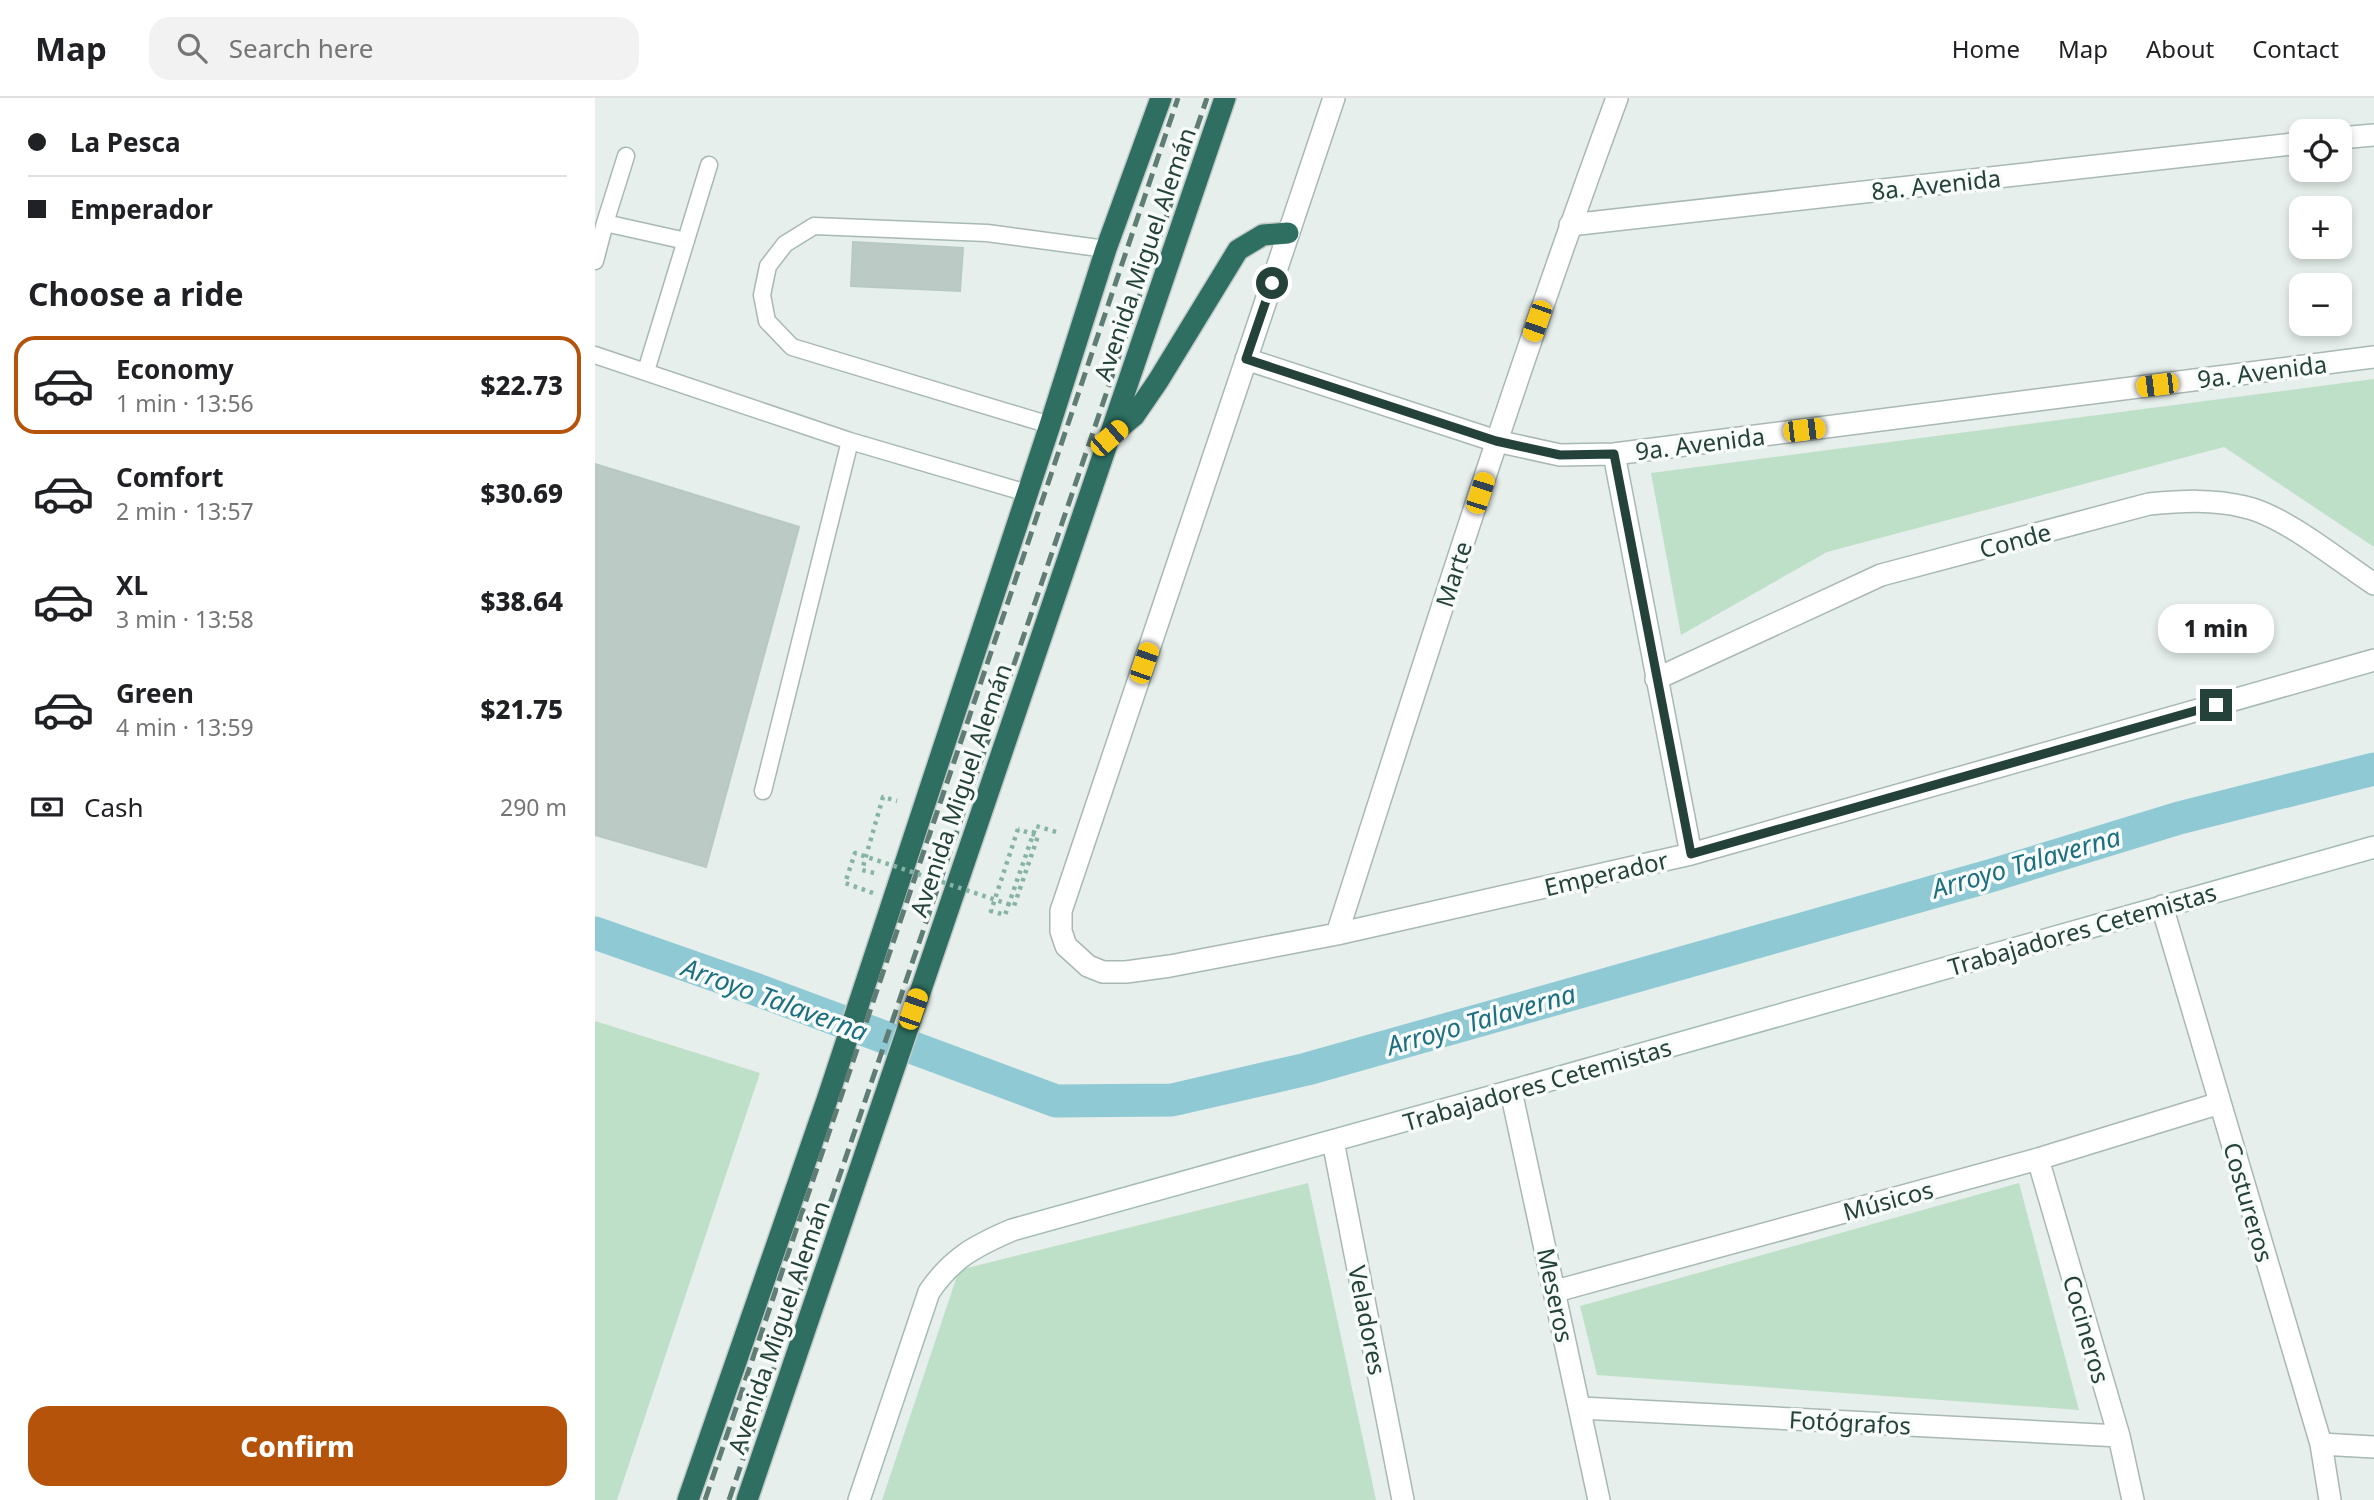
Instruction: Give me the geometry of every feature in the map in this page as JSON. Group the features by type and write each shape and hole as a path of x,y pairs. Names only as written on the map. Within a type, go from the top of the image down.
{"highway":[{"name":"Avenida Miguel Alemán","path":"688,1500 828,1097 1106,249 1161,98"},
{"name":"Avenida Miguel Alemán","path":"747,1500 1225,98"},
{"path":"1109,438 1134,415 1152,389 1238,250 1263,235 1289,233"}],"street":[{"path":"1084,841 1333,98"},
{"name":"Marte","path":"1337,934 1496,441 1617,98"},
{"path":"2352,137 2374,135"},
{"name":"8a. Avenida","path":"1570,225 2289,144"},
{"name":"9a. Avenida","path":"1246,359 1496,441 1560,455 1614,454 2374,357"},
{"path":"1614,454 1691,854"},
{"name":"Conde","path":"1656,679 1881,575 2149,504 2187,500 2248,507 2276,519 2374,584"},
{"name":"Emperador","path":"1084,841 1061,911 1061,931 1066,946 1089,966 1103,972 1126,972 1337,934 1691,854 2374,660"},
{"name":"Trabajadores Cetemistas","path":"859,1500 929,1292 942,1272 960,1256 985,1241 1012,1230 2374,846"},
{"name":"Costureros","path":"2162,906 2321,1444 2330,1500"},
{"name":"Meseros","path":"1511,1091 1599,1500"},
{"name":"Músicos","path":"1556,1291 2038,1159 2220,1103"},
{"name":"Veladores","path":"1333,1141 1403,1500"},
{"name":"Cocineros","path":"2038,1159 2119,1436 2133,1500"},
{"name":"Fotógrafos","path":"1581,1408 2119,1436"},
{"path":"2321,1444 2374,1447"}],"lane":[{"path":"595,261 626,156"},
{"path":"646,371 709,165"},
{"path":"605,223 686,241"},
{"path":"1050,425 792,347 767,321 762,295 768,266 785,244 814,226 987,233 1106,249"},
{"path":"595,355 850,441 1027,493"},
{"path":"763,791 850,441"}],"path":[{"path":"895,813 899,802 883,797 862,870 896,885"},
{"path":"873,893 845,883 855,853 1013,906 1038,836 1018,829 991,911 1005,915 1036,826 1084,841"}],"green space":[{"path":"2374,379 2374,547 2224,447 1827,552 1681,635 1651,473"},
{"path":"595,1021 760,1073 617,1500 595,1500"},
{"path":"1308,1183 1376,1500 882,1500 959,1270"},
{"path":"2019,1183 2079,1410 1597,1375 1580,1306"}],"building":[{"path":"853,242 963,248 960,291 851,286"},
{"path":"595,464 799,527 706,867 595,835"}],"waterway":[{"name":"Arroyo Talaverna","path":"595,933 1056,1101 1172,1100 1307,1069 1993,875 2179,818 2374,769"}],"railway":[{"path":"705,1500 1178,98"},
{"path":"729,1500 1207,98"}],"route":[{"path":"1272,283 1246,359 1496,441 1560,455 1614,454 1691,854 2216,705"}]}
